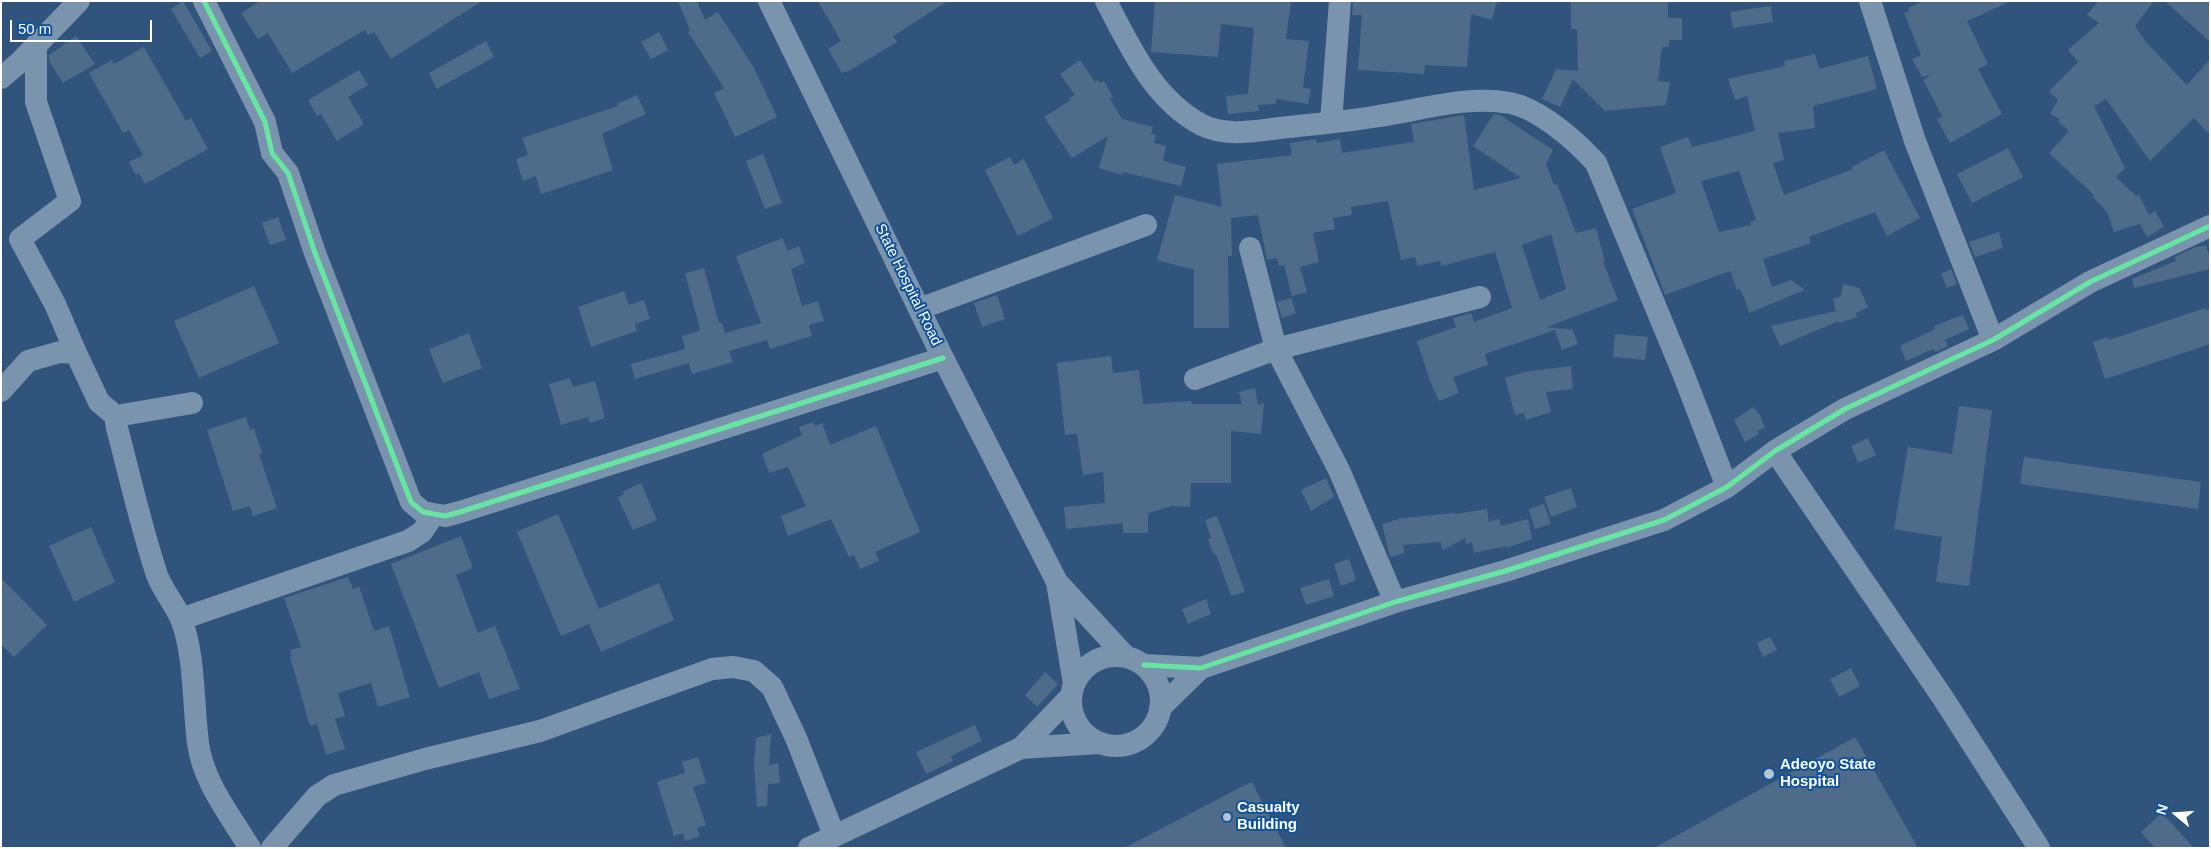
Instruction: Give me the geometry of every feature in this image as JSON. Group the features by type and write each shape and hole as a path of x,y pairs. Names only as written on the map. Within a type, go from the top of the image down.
{"street":[{"path":"1,78 79,1"},
{"path":"204,1 265,122 272,153 288,173 319,262 411,502 423,512 444,516 460,512 943,358"},
{"name":"State Hospital Road","path":"769,1 943,358 1057,582 1073,690"},
{"path":"1106,1 1133,52 1162,95 1182,112 1216,131 1240,132 1375,117 1456,103 1486,101 1511,104 1535,113 1581,146 1596,163 1683,373 1727,487"},
{"path":"1330,122 1340,1"},
{"path":"1870,1 1915,141 1993,340"},
{"path":"36,45 36,102 70,201 20,239 55,304 99,402 118,418"},
{"path":"919,309 1146,225"},
{"path":"1057,582 1135,661 1152,674 1158,684 1161,696 1157,719 1151,729 1133,743 1110,746 1099,743 1089,737 1077,724 1071,708 1073,690 1080,673 1090,664 1101,658 1114,656 1135,661 1201,668 1394,602 1541,559 1664,520 1727,487 1775,451 1845,409 1993,340 2090,282 2210,226"},
{"path":"1250,248 1276,350 1338,470 1394,602"},
{"path":"1195,379 1276,350 1480,297"},
{"path":"1,391 28,361 60,352 76,353"},
{"path":"118,418 129,414 192,403"},
{"path":"118,418 117,428 136,505 158,576 181,619 189,657 198,744 203,764 216,794 250,848"},
{"path":"1775,451 1948,706 2039,848"},
{"path":"181,619 408,542 422,532 434,514"},
{"path":"272,848 317,796 334,785 425,758 540,731 712,669 733,667 754,671 772,688 796,738 834,835"},
{"path":"1160,708 1201,668"},
{"path":"1021,748 1073,690"},
{"path":"809,848 1021,748 1099,743"}],"building":[{"path":"183,1 212,51 200,58 171,9"},
{"path":"260,1 482,1 391,59 374,32 368,35 365,30 292,73 268,33 258,39 241,13"},
{"path":"678,1 697,1 705,20 718,12 754,68 777,117 735,137 714,93 724,88 688,32 690,30"},
{"path":"818,1 948,1 893,36 897,42 847,72 842,73 828,49 841,41"},
{"path":"1155,1 1291,1 1286,39 1309,41 1303,88 1311,89 1308,104 1276,99 1276,104 1258,105 1259,111 1228,114 1226,96 1248,94 1254,28 1221,24 1218,57 1151,52"},
{"path":"1353,1 1497,1 1492,20 1471,14 1467,67 1425,65 1424,74 1358,70 1362,15 1352,15"},
{"path":"1571,1 1668,1 1668,18 1682,18 1682,40 1669,40 1669,47 1662,47 1658,81 1670,82 1666,105 1605,111 1573,79 1560,107 1542,99 1556,69 1578,71 1577,29 1571,29"},
{"path":"1923,1 2011,1 1967,21 1988,64 1978,69 2002,114 1950,143 1937,119 1942,116 1923,80 1932,74 1922,77 1912,59 1921,55 1904,13 1910,11 1908,8"},
{"path":"2098,1 2154,1 2135,26 2146,42 2187,85 2210,59 2210,135 2194,118 2150,161 2106,99 2094,106 2125,168 2116,177 2136,196 2139,195 2149,215 2155,211 2164,227 2147,237 2140,224 2114,232 2107,212 2093,197 2094,195 2049,153 2069,131 2058,122 2060,119 2050,114 2058,100 2049,91 2078,62 2068,50 2099,23 2087,15"},
{"path":"2165,1 2210,1 2210,42"},
{"path":"1771,6 1773,22 1733,28 1730,12"},
{"path":"659,32 668,50 651,59 641,42"},
{"path":"76,36 95,64 63,83 49,61 49,55"},
{"path":"486,41 494,57 437,89 429,73"},
{"path":"144,47 186,121 191,118 208,149 145,184 139,173 136,175 129,162 143,155 129,130 123,133 89,73 112,60 114,64"},
{"path":"1815,54 1819,69 1868,56 1877,89 1813,106 1815,128 1778,133 1784,160 1773,163 1784,195 1853,169 1852,167 1884,150 1920,218 1887,236 1875,212 1809,237 1811,243 1763,259 1772,287 1791,280 1805,290 1749,313 1746,302 1740,289 1737,290 1730,271 1665,295 1632,209 1676,193 1660,147 1688,137 1692,147 1755,131 1747,96 1735,100 1728,79 1785,66 1784,61","holes":["1739,171 1756,220 1750,222 1751,225 1719,232 1701,181"]},
{"path":"1080,60 1095,82 1098,80 1100,83 1104,81 1113,97 1110,99 1122,119 1153,127 1151,134 1156,135 1154,143 1166,146 1163,161 1186,167 1181,186 1123,172 1122,175 1099,168 1108,136 1072,158 1044,117 1071,100 1069,98 1075,95 1060,74"},
{"path":"359,70 368,85 348,97 364,124 337,141 321,114 317,116 308,100"},
{"path":"637,95 646,114 602,134 613,170 541,194 536,176 523,181 516,159 528,155 522,138 618,106 617,104"},
{"path":"1494,114 1500,115 1553,150 1546,164 1554,185 1557,184 1576,233 1596,228 1605,261 1603,262 1618,300 1547,327 1573,330 1578,344 1562,350 1555,330 1485,354 1488,365 1453,377 1459,393 1439,401 1430,381 1417,341 1456,327 1453,318 1471,313 1474,322 1512,308 1495,252 1441,266 1440,261 1417,266 1415,257 1401,260 1388,201 1351,207 1352,215 1333,218 1335,229 1313,233 1319,262 1300,267 1307,292 1292,296 1284,265 1279,266 1277,258 1267,260 1258,215 1231,218 1232,256 1228,256 1229,328 1194,328 1194,270 1157,260 1175,195 1222,207 1217,164 1292,155 1290,143 1316,139 1317,143 1340,139 1342,153 1414,142 1411,124 1464,115 1474,190 1521,178 1473,146","holes":["1551,234 1566,289 1540,300 1522,245"]},
{"path":"2008,148 2023,177 1972,203 1957,174"},
{"path":"763,154 782,203 765,209 746,161"},
{"path":"1010,157 1014,165 1024,159 1053,218 1018,236 985,170"},
{"path":"278,217 286,240 270,245 262,223"},
{"path":"1999,232 2003,248 1975,257 1969,242"},
{"path":"783,238 787,251 799,246 805,263 791,269 802,306 818,301 824,321 809,325 812,336 770,349 767,340 729,351 733,362 692,374 689,363 635,379 631,364 685,349 682,336 699,331 700,329 685,273 704,268 719,323 722,323 725,333 761,323 736,256"},
{"path":"2206,245 2210,258 2210,269 2134,288 2132,279 2176,261 2175,257 2193,248"},
{"path":"1951,269 1957,284 1947,288 1941,274"},
{"path":"1843,284 1859,288 1868,307 1856,313 1857,317 1839,323 1839,321 1780,346 1771,326 1836,311 1833,299 1841,296"},
{"path":"254,286 279,343 199,378 174,321"},
{"path":"624,291 629,305 644,300 650,319 635,324 637,331 591,347 578,307"},
{"path":"997,295 1005,319 982,327 974,303"},
{"path":"1291,298 1296,313 1282,318 1277,302"},
{"path":"2205,308 2206,310 2210,309 2210,344 2105,379 2093,342 2108,337 2109,340"},
{"path":"1963,315 1969,329 1945,340 1948,346 1935,352 1933,349 1906,361 1900,346 1935,329 1934,326"},
{"path":"469,333 482,368 443,383 429,349"},
{"path":"1615,334 1648,337 1645,360 1613,357"},
{"path":"1111,356 1113,373 1139,370 1143,404 1191,401 1192,404 1242,404 1239,392 1255,388 1258,405 1264,403 1261,434 1231,431 1231,483 1191,483 1190,507 1172,506 1148,513 1148,533 1123,533 1123,523 1066,529 1064,507 1105,503 1103,472 1083,475 1077,434 1065,435 1057,363"},
{"path":"1571,366 1573,389 1546,392 1551,412 1526,420 1524,413 1515,415 1505,378 1524,372"},
{"path":"570,378 573,387 595,381 605,418 590,423 588,417 561,425 549,384"},
{"path":"1959,406 1992,410 1969,586 1936,582 1942,537 1894,529 1908,447 1952,454"},
{"path":"1753,407 1760,415 1765,428 1757,431 1759,434 1745,442 1734,420"},
{"path":"246,417 250,430 254,428 262,453 259,454 277,508 253,516 250,506 233,511 207,430"},
{"path":"813,422 815,426 822,423 830,445 876,426 920,532 875,552 879,561 860,569 854,555 849,557 831,519 788,536 781,516 806,506 788,467 769,473 762,454 802,435 799,427"},
{"path":"1868,438 1876,455 1858,463 1851,446"},
{"path":"2024,457 2201,482 2198,509 2020,484"},
{"path":"1326,478 1334,497 1311,511 1301,490"},
{"path":"641,483 657,520 633,530 618,498 624,494 622,492"},
{"path":"1571,488 1577,507 1551,517 1544,497"},
{"path":"1544,504 1551,524 1535,529 1529,509"},
{"path":"1487,509 1489,522 1499,519 1501,526 1528,519 1532,539 1507,548 1506,546 1474,553 1472,542 1466,544 1465,538 1443,550 1440,542 1403,545 1405,553 1390,557 1382,524 1402,518 1455,514"},
{"path":"558,514 599,609 659,583 674,620 601,652 589,624 561,636 517,532"},
{"path":"1217,516 1245,592 1231,596 1216,554 1214,555 1208,539 1211,538 1205,520"},
{"path":"91,527 115,582 74,602 49,546"},
{"path":"461,536 473,568 456,575 478,633 495,626 520,689 489,699 479,672 439,688 391,564"},
{"path":"1349,559 1356,580 1341,586 1334,564"},
{"path":"348,577 353,589 359,586 374,631 389,626 410,697 378,707 371,683 338,693 345,716 335,719 345,749 326,755 317,724 310,726 290,657 292,656 290,650 301,647 284,598"},
{"path":"1,578 47,625 14,657 1,644"},
{"path":"1329,579 1334,596 1306,605 1300,588"},
{"path":"1206,599 1211,614 1188,624 1182,609"},
{"path":"1770,637 1777,650 1763,657 1757,643"},
{"path":"1851,668 1860,686 1839,697 1830,679"},
{"path":"1045,672 1058,684 1037,707 1025,695"},
{"path":"975,725 982,741 951,756 953,761 926,774 916,752"},
{"path":"771,734 769,765 778,763 780,783 768,784 767,806 757,807 754,766 756,738"},
{"path":"1855,737 1918,848 1654,848"},
{"path":"698,757 706,783 693,787 706,825 697,828 700,836 685,841 683,833 674,836 657,782 685,773 682,762"},
{"name":"Casualty Building","path":"1252,782 1286,848 1124,848 1243,786"},
{"path":"2162,813 2194,848 2155,848 2141,832"}],"cycle path":[{"path":"204,1 265,122 272,153 288,173 315,253 411,502 423,512 445,516 460,512 943,358"},
{"path":"1144,665 1201,668 1395,602 1505,571 1664,520 1727,487 1775,451 1845,409 1993,340 2090,282 2210,226"}],"place":[{"name":"Adeoyo State Hospital","path":"1769,774"},
{"name":"Casualty Building","path":"1227,817"}]}
